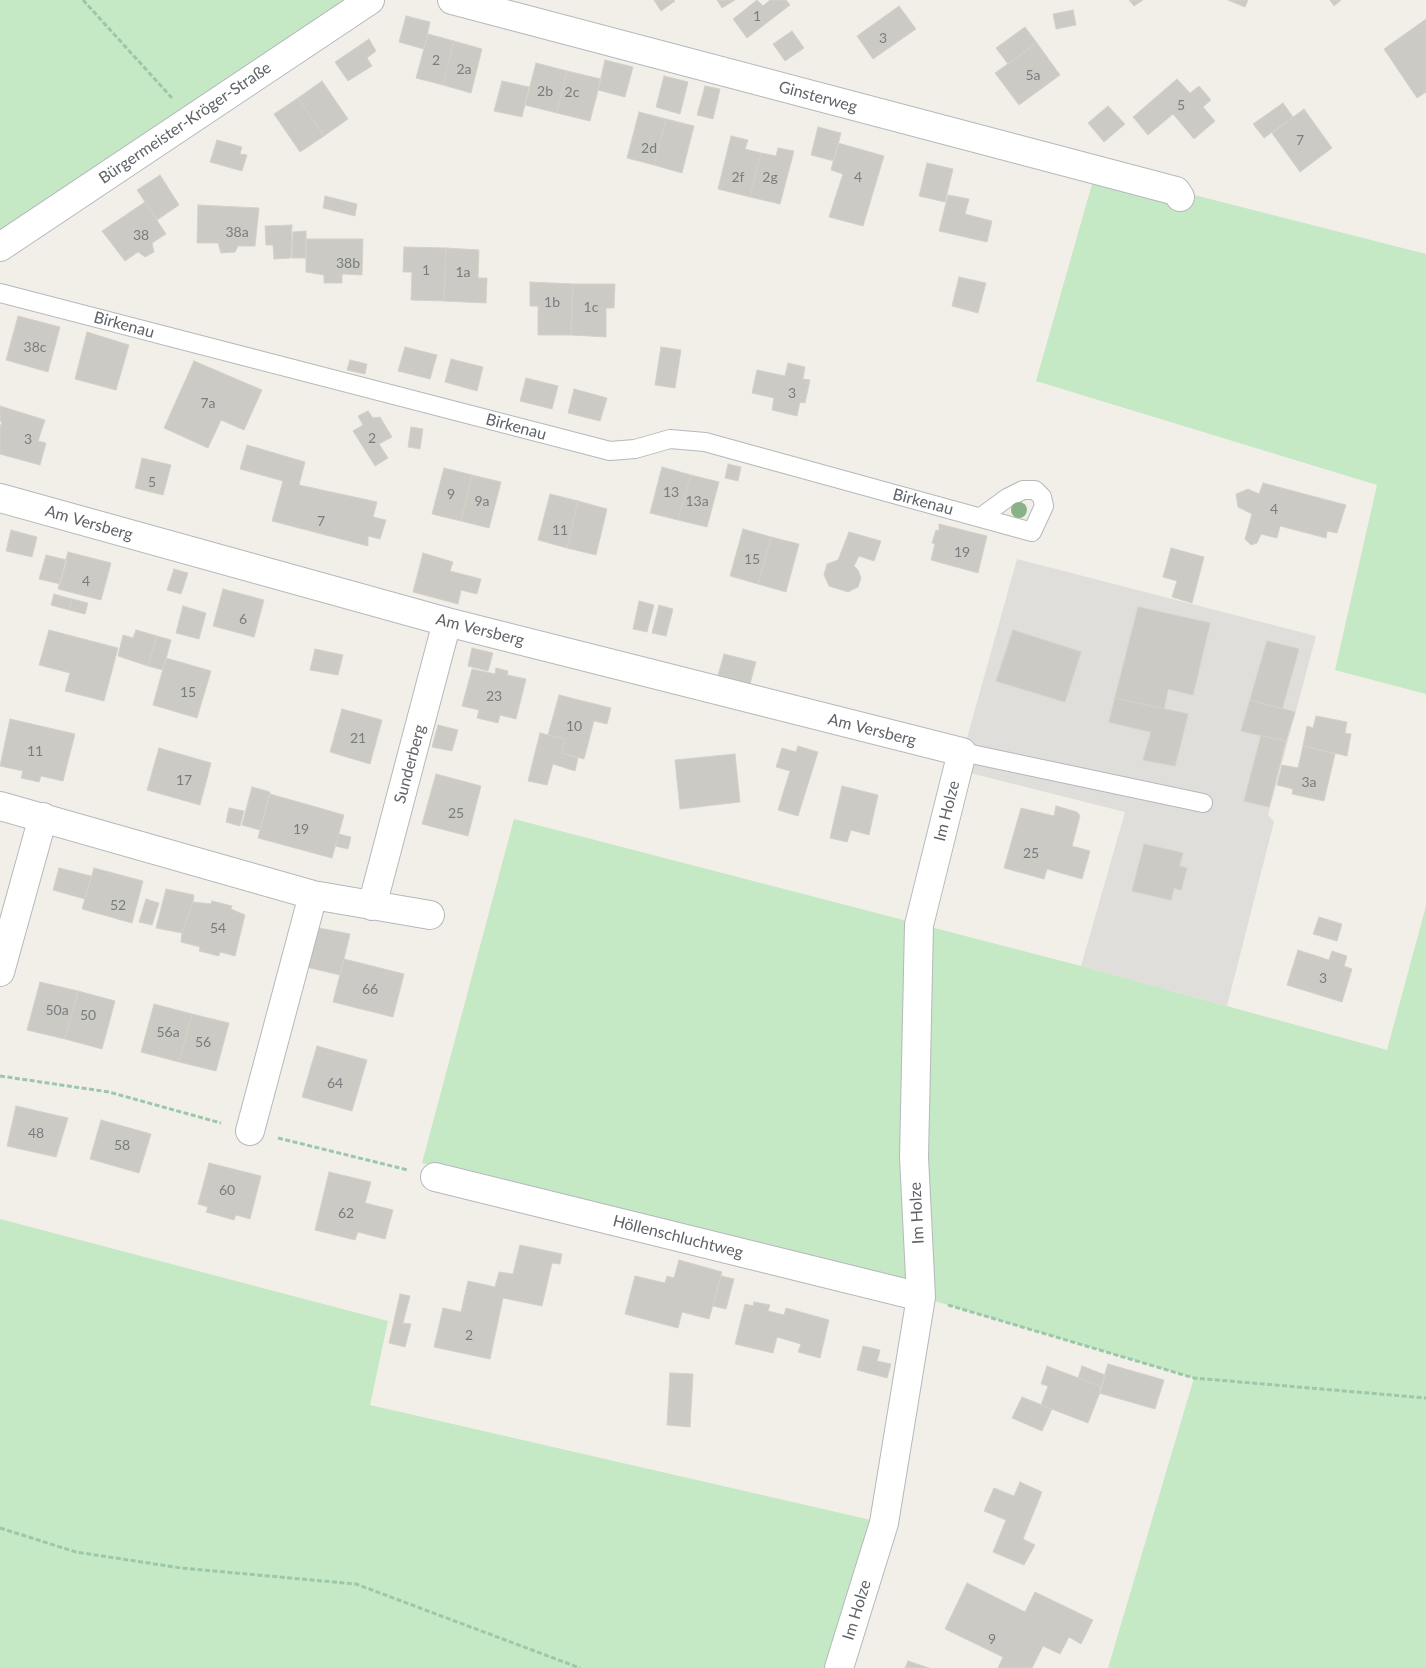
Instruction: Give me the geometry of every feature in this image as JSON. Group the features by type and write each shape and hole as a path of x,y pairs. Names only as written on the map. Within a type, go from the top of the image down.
{"street":[{"name":"Bürgermeister-Kröger-Straße","path":"0,247 370,0"},
{"name":"Ginsterweg","path":"452,0 1176,191 1180,197"},
{"name":"Am Versberg","path":"0,498 447,622 962,752"},
{"name":"Sunderberg","path":"372,906 447,622"},
{"name":"Im Holze","path":"839,1668 884,1523 921,1297 914,1157 919,925 962,752"},
{"path":"0,806 313,895 430,915"},
{"path":"0,972 42,817"},
{"path":"250,1131 313,895"},
{"name":"Höllenschluchtweg","path":"435,1177 921,1297"}],"lane":[{"name":"Birkenau","path":"0,292 610,451 635,449 670,439 705,442 981,518 1032,532 1044,506 1042,497 1035,490 1023,490 1007,498 981,518"},
{"path":"962,752 1203,803"}],"path":[{"path":"83,0 191,120"},
{"path":"0,1076 109,1092 250,1131 435,1177"},
{"path":"921,1297 1194,1378 1426,1398"},
{"path":"0,1528 76,1552 181,1568 356,1584 580,1668"}],"shaded area":[{"path":"1017,559 1316,636 1268,815 1274,822 1227,1006 1081,966 1125,812 958,770"}],"green space":[{"path":"0,0 370,0 0,249"},
{"path":"1096,170 1426,254 1426,694 1335,670 1377,485 1036,381"},
{"path":"514,819 1081,966 1387,1050 1426,906 1426,1668 1108,1668 1194,1378 921,1297 422,1163"},
{"path":"0,1219 388,1321 370,1405 884,1523 839,1668 0,1668"}],"building":[{"path":"654,0 674,0 675,1 661,11"},
{"path":"717,0 735,0 722,8"},
{"path":"757,0 763,6 770,0 786,0 790,5 747,38 733,19"},
{"path":"1129,0 1143,0 1134,6"},
{"path":"1228,0 1248,0 1245,7"},
{"path":"1330,0 1341,0 1334,6"},
{"path":"899,6 916,29 873,59 857,36"},
{"path":"1073,10 1076,25 1056,29 1053,14"},
{"path":"406,16 430,22 424,49 399,42"},
{"path":"1426,19 1426,92 1417,98 1384,49"},
{"path":"1025,27 1037,43 1008,64 996,48"},
{"path":"792,31 804,48 785,61 773,44"},
{"path":"428,34 454,41 443,85 416,78"},
{"path":"369,39 376,51 367,58 372,66 348,81 335,62"},
{"path":"454,41 482,49 471,93 443,85"},
{"path":"1037,43 1060,75 1019,105 995,73"},
{"path":"605,60 633,67 625,97 598,90"},
{"path":"536,63 567,71 557,113 525,105"},
{"path":"567,71 601,79 590,121 557,113"},
{"path":"664,76 688,82 680,114 656,107"},
{"path":"1177,79 1190,93 1199,86 1211,100 1203,107 1215,121 1194,139 1173,114 1148,135 1133,117"},
{"path":"322,81 348,119 324,136 298,98"},
{"path":"502,81 529,87 522,117 494,111"},
{"path":"705,86 720,89 713,119 697,115"},
{"path":"298,98 324,136 300,152 274,114"},
{"path":"1283,103 1293,117 1264,138 1253,124"},
{"path":"1108,106 1125,124 1104,142 1088,123"},
{"path":"1304,109 1332,148 1300,172 1272,133"},
{"path":"639,112 666,119 654,165 627,158"},
{"path":"666,119 694,126 682,173 654,165"},
{"path":"818,127 841,133 834,161 811,155"},
{"path":"731,136 748,140 745,149 761,153 750,197 718,189"},
{"path":"217,140 242,147 240,154 247,155 242,171 210,162"},
{"path":"838,143 884,156 863,226 829,217 843,174 831,170"},
{"path":"778,148 794,151 780,204 750,197 761,153 776,156"},
{"path":"927,163 953,169 945,202 919,196"},
{"path":"160,175 179,205 157,220 137,190"},
{"path":"948,195 969,199 965,214 992,221 987,242 939,231"},
{"path":"325,196 357,204 355,216 323,208"},
{"path":"145,202 166,234 152,243 154,252 145,257 138,252 125,261 102,231"},
{"path":"198,205 259,208 255,246 238,246 235,252 221,253 218,243 197,243"},
{"path":"292,225 291,258 274,259 273,245 266,245 265,226"},
{"path":"306,231 306,258 292,258 293,232"},
{"path":"306,239 363,239 362,275 342,274 342,283 324,283 324,275 306,272"},
{"path":"404,247 446,248 444,301 411,300 412,272 403,272"},
{"path":"446,248 479,250 478,278 487,278 486,303 444,301"},
{"path":"959,277 986,283 978,313 952,306"},
{"path":"530,282 573,284 571,335 538,335 538,306 530,306"},
{"path":"573,284 615,284 614,308 606,308 606,337 571,335"},
{"path":"18,316 60,327 48,372 6,360"},
{"path":"87,332 129,345 116,390 75,379"},
{"path":"405,347 437,355 430,379 398,371"},
{"path":"661,347 681,350 675,388 655,385"},
{"path":"451,359 483,367 477,391 445,382"},
{"path":"350,360 367,364 365,374 347,370"},
{"path":"194,361 262,390 244,430 221,420 208,448 164,428"},
{"path":"788,363 805,367 803,379 810,380 805,403 800,402 797,416 772,410 774,398 752,393 757,370 785,376"},
{"path":"526,378 558,386 552,409 520,401"},
{"path":"574,389 607,398 600,421 568,413"},
{"path":"0,406 45,420 38,441 46,443 40,465 0,454 0,427 2,422 0,421"},
{"path":"368,411 373,418 380,417 392,437 379,444 388,458 375,466 353,431 363,425 358,416"},
{"path":"411,427 423,429 420,449 408,447"},
{"path":"247,445 305,462 299,485 377,502 373,517 386,520 380,539 368,536 368,546 272,521 283,481 240,469"},
{"path":"142,458 171,465 163,495 135,488"},
{"path":"728,464 741,467 738,481 725,478"},
{"path":"662,467 691,475 678,520 650,513"},
{"path":"444,468 472,475 461,521 432,514"},
{"path":"472,475 501,482 489,528 461,521"},
{"path":"691,475 719,482 707,527 678,520"},
{"path":"1263,483 1346,505 1337,533 1327,531 1326,538 1280,526 1277,538 1261,534 1257,543 1251,545 1245,539 1252,514 1238,507 1236,494 1248,489 1259,494"},
{"path":"550,494 578,501 567,548 538,540"},
{"path":"578,501 607,509 596,555 567,548"},
{"path":"939,524 987,536 978,573 931,560 935,544 932,543 936,530 939,531"},
{"path":"743,529 771,537 758,584 730,576"},
{"path":"11,530 37,537 32,557 6,551"},
{"path":"849,532 881,541 874,561 859,556 854,566 861,578 858,587 848,592 829,586 824,575 827,564 838,560"},
{"path":"771,537 799,544 786,592 758,584"},
{"path":"1171,548 1204,557 1192,603 1172,597 1177,581 1163,577"},
{"path":"68,552 111,563 101,600 58,589"},
{"path":"423,553 453,562 450,571 481,579 477,594 461,590 458,604 413,592"},
{"path":"46,555 67,560 60,584 39,579"},
{"path":"174,569 188,573 181,594 167,590"},
{"path":"223,589 264,600 254,637 213,626"},
{"path":"54,594 72,599 69,610 51,605"},
{"path":"72,599 88,603 85,614 69,610"},
{"path":"639,601 654,605 647,632 633,629"},
{"path":"659,605 673,609 666,636 652,633"},
{"path":"183,606 206,613 199,639 176,633"},
{"path":"1138,607 1210,623 1193,695 1168,689 1164,709 1115,698"},
{"path":"49,630 118,648 104,701 65,691 70,673 39,665"},
{"path":"136,630 157,636 148,666 118,656 123,635 133,638"},
{"path":"1013,630 1081,652 1065,702 996,681"},
{"path":"157,636 171,640 163,670 148,666"},
{"path":"1267,641 1299,649 1282,709 1250,700"},
{"path":"472,648 493,653 488,671 468,666"},
{"path":"315,649 343,655 338,675 310,670"},
{"path":"724,654 756,662 750,684 718,675"},
{"path":"166,658 211,671 197,718 153,705"},
{"path":"496,668 508,671 507,675 526,679 516,719 500,715 498,723 477,718 479,710 462,706 472,669 495,674"},
{"path":"559,695 611,708 607,724 594,721 584,759 562,753 565,739 548,735"},
{"path":"1115,698 1188,714 1175,766 1143,760 1151,732 1109,722"},
{"path":"1250,700 1295,712 1286,741 1241,731"},
{"path":"342,709 382,720 370,764 330,752"},
{"path":"1316,716 1347,722 1345,733 1351,734 1347,756 1303,746 1307,726 1313,728"},
{"path":"10,719 75,734 63,781 41,776 39,782 21,778 23,771 0,766"},
{"path":"438,725 458,730 452,751 432,747"},
{"path":"540,733 565,739 562,753 578,758 575,771 553,764 547,785 528,781"},
{"path":"1261,736 1286,741 1269,807 1244,801"},
{"path":"798,746 818,752 798,816 778,810 790,771 776,767 782,748 796,752"},
{"path":"1303,746 1335,754 1324,801 1292,794 1293,789 1277,785 1282,765 1298,768"},
{"path":"159,748 211,763 200,805 147,790"},
{"path":"735,754 740,802 680,809 675,760"},
{"path":"436,774 481,786 468,836 422,824"},
{"path":"842,786 878,795 869,835 851,830 847,842 830,838"},
{"path":"252,787 270,792 260,830 242,825"},
{"path":"270,794 344,815 332,858 258,838"},
{"path":"1056,806 1077,812 1080,816 1072,846 1090,851 1082,879 1047,869 1044,879 1004,868 1021,808 1054,816"},
{"path":"229,808 244,811 240,826 226,822"},
{"path":"339,834 351,837 348,849 335,846"},
{"path":"1144,844 1183,853 1179,866 1187,868 1181,890 1174,888 1171,900 1132,891"},
{"path":"59,868 91,876 85,899 53,890"},
{"path":"94,868 143,881 132,923 82,909"},
{"path":"166,889 194,895 182,933 156,928"},
{"path":"146,899 159,903 152,925 139,922"},
{"path":"212,901 232,906 231,909 245,915 235,956 220,952 219,956 199,951 200,947 181,942 182,933 193,902 211,904"},
{"path":"1319,917 1342,924 1337,941 1313,934"},
{"path":"314,927 350,934 340,975 302,966"},
{"path":"1298,950 1329,960 1332,951 1347,956 1344,966 1352,969 1342,1002 1287,985"},
{"path":"344,959 404,974 393,1017 333,1002"},
{"path":"40,982 78,991 65,1039 27,1030"},
{"path":"78,991 115,1001 102,1049 65,1039"},
{"path":"154,1004 192,1014 179,1062 141,1052"},
{"path":"192,1014 229,1023 216,1071 179,1062"},
{"path":"317,1046 367,1060 352,1111 302,1097"},
{"path":"16,1106 68,1118 56,1157 7,1146"},
{"path":"101,1120 151,1134 139,1173 90,1159"},
{"path":"209,1163 261,1176 250,1219 236,1215 234,1220 206,1212 208,1207 198,1204"},
{"path":"329,1172 371,1182 365,1203 393,1210 385,1239 358,1232 355,1240 315,1230"},
{"path":"520,1245 562,1254 560,1264 552,1263 542,1306 503,1298 490,1359 434,1347 443,1308 461,1312 468,1281 495,1287 499,1272 513,1274"},
{"path":"679,1260 722,1272 709,1319 682,1312 678,1328 625,1314 635,1276 665,1283 667,1276 674,1278"},
{"path":"721,1276 734,1279 726,1309 713,1306"},
{"path":"400,1294 410,1296 403,1323 411,1324 405,1347 389,1343"},
{"path":"754,1302 770,1305 768,1311 784,1315 786,1308 829,1320 820,1358 798,1352 801,1344 777,1337 773,1353 735,1344 745,1304 753,1306"},
{"path":"863,1346 880,1350 877,1361 891,1364 887,1378 857,1370"},
{"path":"1108,1364 1164,1380 1155,1409 1099,1393"},
{"path":"1047,1366 1102,1387 1088,1423 1041,1405 1048,1386 1041,1384"},
{"path":"1082,1366 1105,1375 1102,1387 1078,1378"},
{"path":"670,1373 693,1374 690,1427 667,1425"},
{"path":"1022,1397 1052,1409 1042,1431 1012,1418"},
{"path":"1020,1482 1042,1492 1023,1539 1035,1545 1024,1565 993,1552 1006,1520 984,1511 994,1488 1014,1496"},
{"path":"967,1583 1025,1612 1035,1592 1093,1620 1081,1644 1069,1637 1060,1654 1043,1646 1032,1668 998,1668 1003,1657 945,1629"},
{"path":"908,1661 929,1668 905,1668"}]}
